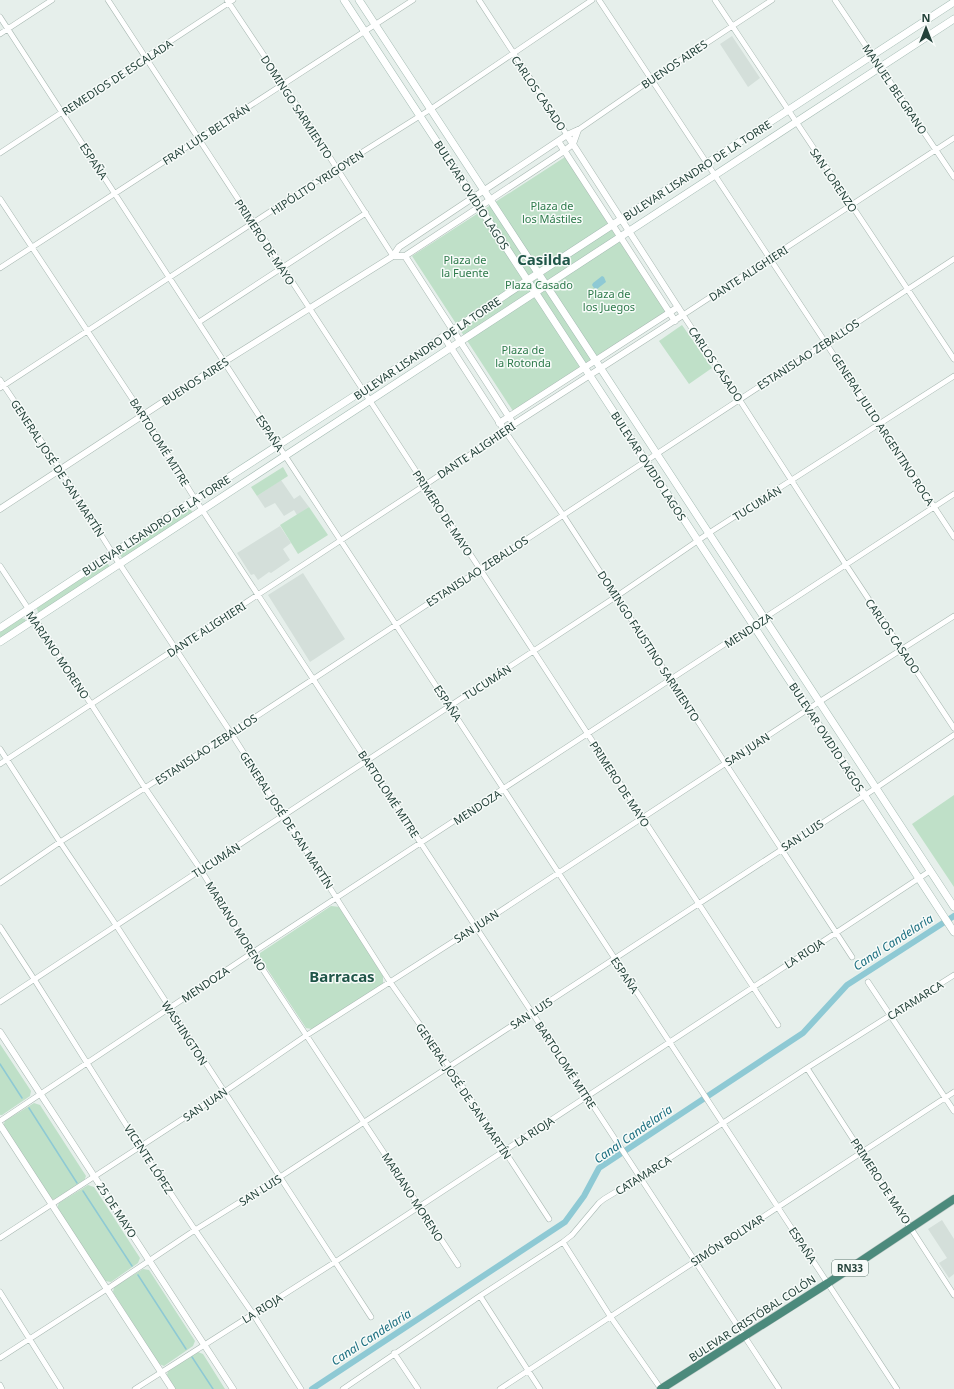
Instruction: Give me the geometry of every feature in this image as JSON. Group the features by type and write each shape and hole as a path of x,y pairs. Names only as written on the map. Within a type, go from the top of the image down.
{"highway":[{"name":"BULEVAR CRISTÓBAL COLÓN","path":"661,1389 828,1283 954,1199"}],"main road":[{"name":"BULEVAR OVIDIO LAGOS","path":"344,0 953,931"},
{"name":"BULEVAR OVIDIO LAGOS","path":"359,0 953,906"},
{"name":"BULEVAR LISANDRO DE LA TORRE","path":"0,628 954,1"},
{"name":"BULEVAR LISANDRO DE LA TORRE","path":"0,642 954,19"}],"street":[{"path":"0,34 52,0"},
{"name":"PRIMERO DE MAYO","path":"108,0 778,1026"},
{"name":"FRAY LUIS BELTRÁN","path":"0,268 413,0"},
{"name":"CARLOS CASADO","path":"479,0 628,231 954,728"},
{"name":"HIPÓLITO YRIGOYEN","path":"2,387 337,168 431,109 592,0"},
{"name":"GENERAL JULIO ARGENTINO ROCA","path":"599,0 771,258 954,538"},
{"name":"SAN LORENZO","path":"715,0 954,359"},
{"name":"BUENOS AIRES","path":"0,509 224,362 393,256 399,247 567,135 578,130 772,0"},
{"name":"MANUEL BELGRANO","path":"835,0 954,177"},
{"name":"REMEDIOS DE ESCALADA","path":"0,153 230,1"},
{"name":"DOMINGO SARMIENTO","path":"230,1 393,256"},
{"name":"ESPAÑA","path":"0,17 285,456 342,540 897,1389"},
{"path":"393,256 405,256 564,151 572,144 578,130"},
{"name":"DANTE ALIGHIERI","path":"0,764 342,540 505,432 514,424 675,321 954,138"},
{"name":"CARLOS CASADO","path":"558,141 675,321"},
{"name":"BARTOLOMÉ MITRE","path":"0,199 143,415 202,510 259,594 639,1178 779,1389"},
{"path":"198,322 281,267 366,214"},
{"path":"405,256 514,424"},
{"name":"ESTANISLAO ZEBALLOS","path":"0,883 60,842 314,679 954,259"},
{"name":"DANTE ALIGHIERI","path":"499,423 678,307"},
{"name":"DOMINGO FAUSTINO SARMIENTO","path":"444,337 505,432 617,596 852,957"},
{"name":"TUCUMÁN","path":"0,1002 699,541 954,376"},
{"name":"GENERAL JOSÉ DE SAN MARTÍN","path":"0,380 2,387 60,469 113,554 176,648 337,897 390,982 449,1066 549,1219"},
{"name":"MENDOZA","path":"0,1122 87,1062 337,897 954,494"},
{"name":"MARIANO MORENO","path":"0,566 200,870 252,953 458,1265"},
{"name":"SAN JUAN","path":"0,1238 224,1092 307,1035 476,927 808,709 903,650 954,616"},
{"name":"SAN LUIS","path":"0,1358 876,788 954,735"},
{"name":"WASHINGTON","path":"0,749 371,1317"},
{"name":"LA RIOJA","path":"135,1389 335,1262 930,870"},
{"name":"VICENTE LÓPEZ","path":"0,927 140,1147 253,1314 300,1388"},
{"name":"CATAMARCA","path":"343,1389 480,1296 563,1242 572,1235 599,1203 806,1068 954,975"},
{"path":"868,982 954,1111"},
{"name":"25 DE MAYO","path":"0,1032 233,1389"},
{"name":"PRIMERO DE MAYO","path":"806,1068 954,1295"},
{"name":"SIMÓN BOLIVAR","path":"500,1389 954,1092"},
{"path":"0,1125 172,1389"},
{"path":"563,1242 610,1316 661,1389"},
{"path":"0,1292 61,1389"},
{"path":"480,1296 540,1389"},
{"path":"394,1354 418,1389"},
{"path":"0,1385 2,1389"}],"shaded area":[{"path":"732,36 760,78 748,87 720,44"},
{"path":"281,480 294,499 300,495 309,507 297,515 294,510 284,516 275,503 265,508 257,496"},
{"path":"280,526 291,543 283,549 290,560 258,580 254,574 251,575 237,553"},
{"path":"303,573 345,639 310,662 268,595"},
{"path":"942,1220 954,1239 954,1274 949,1278 939,1263 947,1258 928,1229"}],"green space":[{"name":"Plaza Casado","path":"565,157 666,312 513,411 412,256"},
{"path":"682,325 712,368 689,384 659,341"},
{"path":"283,467 288,476 257,496 251,487"},
{"path":"309,507 328,535 298,554 280,525"},
{"path":"188,509 193,513 125,558 122,558 120,552"},
{"path":"104,563 108,564 110,567 42,612 38,612 37,606"},
{"path":"21,618 25,619 26,622 0,641 0,632"},
{"path":"954,795 954,887 912,824"},
{"path":"331,906 340,907 383,976 383,984 312,1029 306,1028 260,958 260,953"},
{"path":"0,1044 31,1091 30,1096 2,1115 0,1115"},
{"path":"34,1103 40,1105 86,1176 84,1181 57,1200 51,1199 3,1126 5,1121"},
{"path":"88,1185 94,1187 140,1258 138,1263 111,1282 105,1281 57,1208 59,1203"},
{"path":"143,1269 149,1270 195,1341 193,1346 164,1366 159,1364 113,1292 114,1287"},
{"path":"198,1352 203,1354 225,1389 174,1389 167,1375 168,1371"}],"water":[{"path":"602,276 606,282 597,289 594,288 592,285 593,283"}],"waterway":[{"name":"Canal Candelaria","path":"312,1389 565,1222 584,1196 599,1168 803,1033 847,985 954,916"},
{"path":"0,1064 22,1098"},
{"path":"29,1108 77,1183"},
{"path":"83,1191 132,1266"},
{"path":"138,1275 186,1349"},
{"path":"192,1357 213,1389"}],"district":[{"name":"Casilda","path":"544,259"},
{"name":"Barracas","path":"342,976"}],"park label":[{"name":"Plaza de los Mástiles","path":"552,211"},
{"name":"Plaza de la Fuente","path":"465,265"},
{"name":"Plaza de los Juegos","path":"609,299"},
{"name":"Plaza de la Rotonda","path":"523,355"}]}
